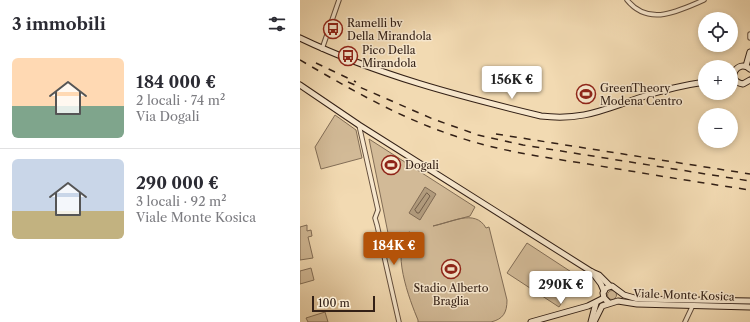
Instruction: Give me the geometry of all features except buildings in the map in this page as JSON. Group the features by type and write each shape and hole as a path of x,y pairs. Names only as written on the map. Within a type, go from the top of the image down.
{"street":[{"path":"322,49 339,0"},
{"path":"628,0 641,12 656,15 674,12 704,0"},
{"path":"300,38 322,49 427,88 541,116 556,118 582,117 654,93 698,84"},
{"path":"748,68 750,52"},
{"path":"738,82 741,84 750,80"},
{"name":"Viale Monte Kosica","path":"300,85 358,125 599,275 610,286 615,286 624,295 638,299 750,301"},
{"path":"358,125 378,210 375,218 399,322"},
{"path":"592,272 601,284 604,291 604,298 609,303 600,309 593,322"},
{"path":"604,291 610,286"},
{"name":"Viale Monte Kosica","path":"618,301 620,296 619,290"},
{"path":"531,322 596,303 604,298"},
{"name":"Viale Monte Kosica","path":"609,303 618,301 638,304 750,307"},
{"path":"593,322 596,303"},
{"path":"685,322 693,305"}],"shaded area":[{"path":"335,115 356,130 362,158 321,169 315,147"},
{"name":"Stadio Alberto Braglia","path":"369,139 475,207 470,216 463,218 475,219 481,222 486,228 489,227 507,300 504,315 491,322 418,322 406,288 401,261 401,249 404,239 410,232 389,238"},
{"path":"307,225 307,231 311,230 312,236 308,237 313,258 300,260 300,227"},
{"path":"527,243 579,277 559,307 507,273"},
{"path":"311,268 314,280 300,284 300,271"},
{"path":"612,290 617,295 612,300 607,295"},
{"path":"325,312 328,322 308,322 306,318"}],"water":[{"path":"425,187 436,194 420,220 409,213"}],"railway":[{"path":"300,60 395,112 435,129 488,146 537,156 750,190"},
{"path":"316,63 356,82"},
{"path":"348,82 433,119 478,135 523,145 750,181"},
{"path":"496,134 750,174"}],"place":[{"name":"Ramelli bv Della Mirandola","path":"333,29"},
{"name":"Pico Della Mirandola","path":"348,56"},
{"name":"GreenTheory Modena Centro","path":"586,94"},
{"name":"Dogali","path":"391,165"},
{"name":"Stadio Alberto Braglia","path":"451,269"}]}
